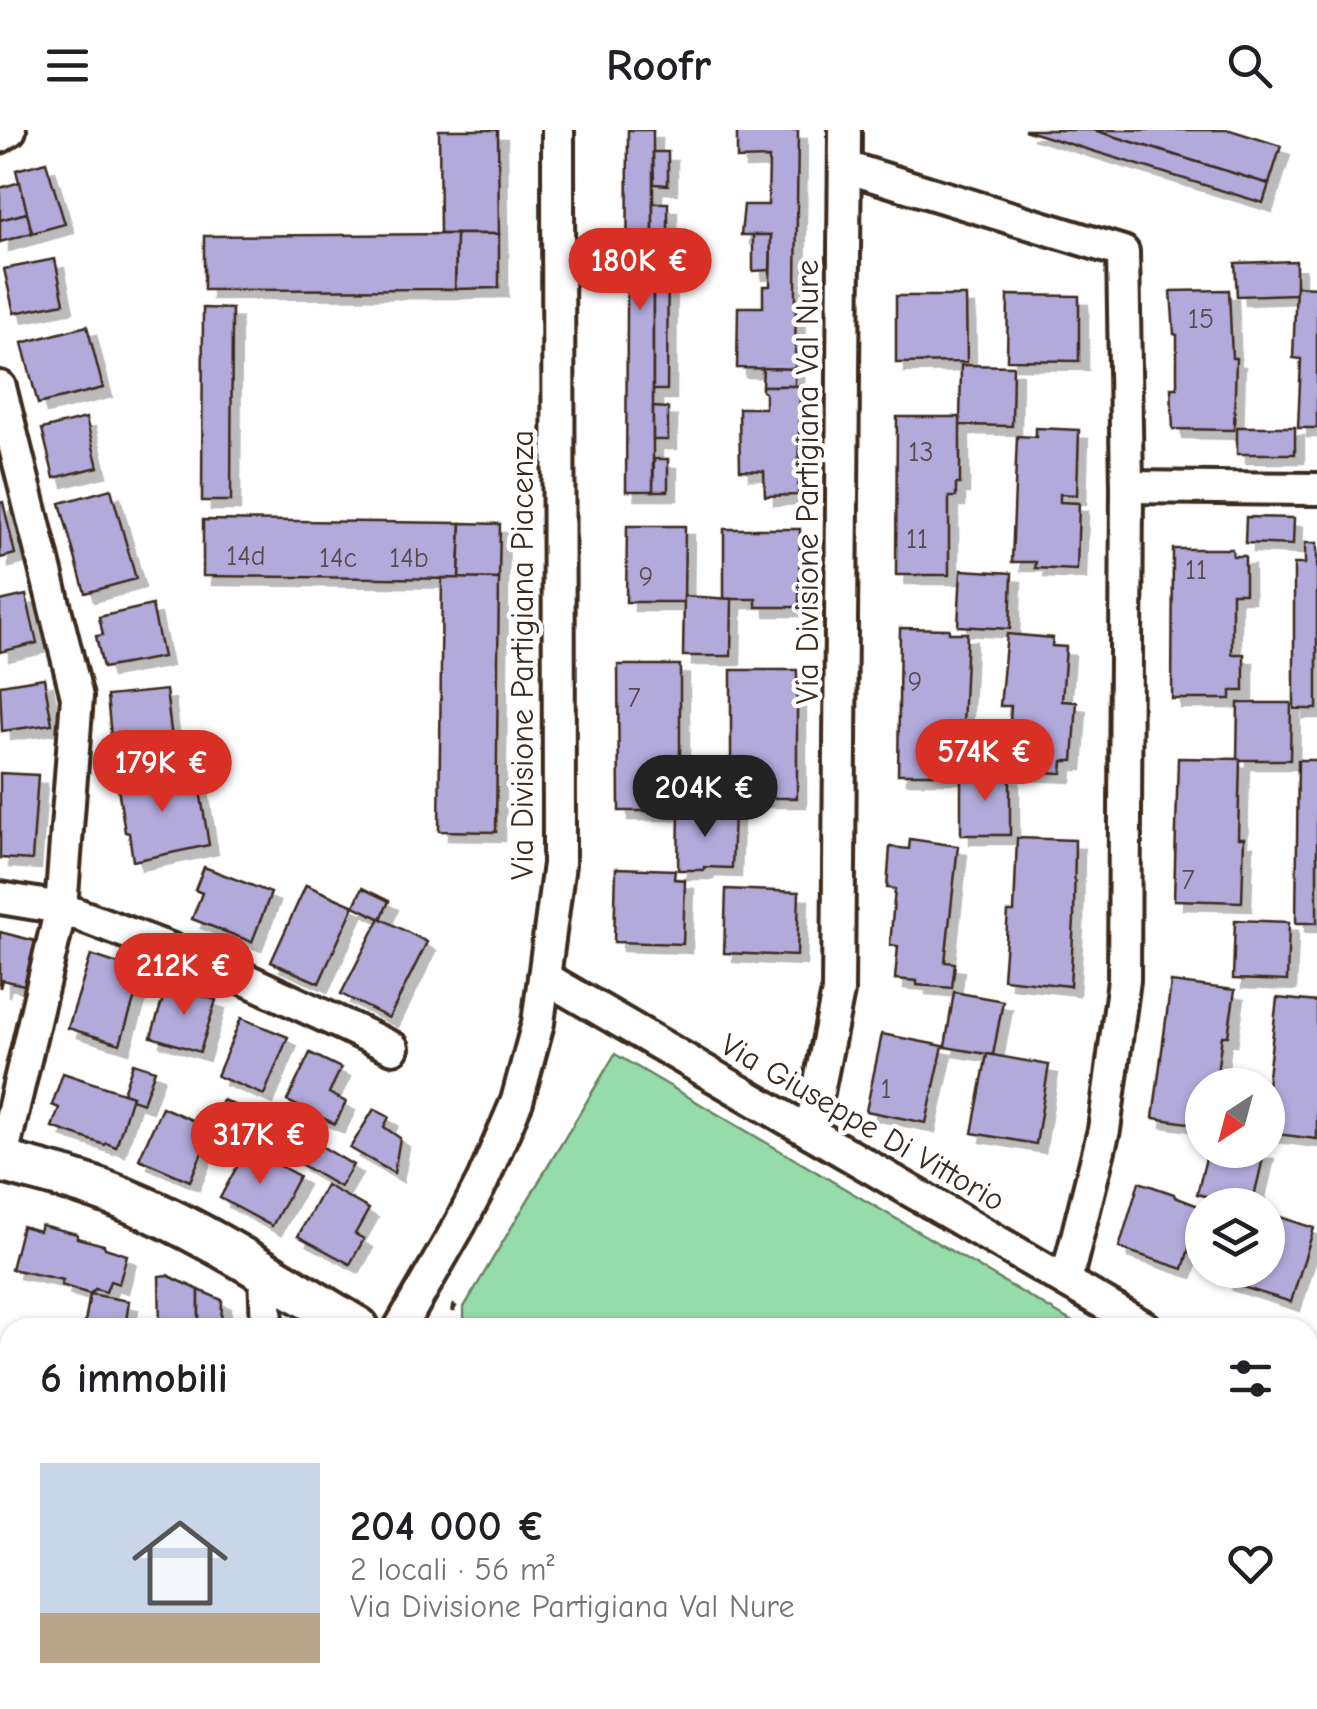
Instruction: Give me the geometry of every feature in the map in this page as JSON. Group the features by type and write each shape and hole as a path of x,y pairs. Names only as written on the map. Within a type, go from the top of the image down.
{"main road":[{"path":"0,1162 80,1182 171,1220 341,1318"}],"street":[{"path":"0,137 10,130"},
{"name":"Via Divisione Partigiana Piacenza","path":"406,1318 460,1224 517,1101 538,1023 559,864 558,130"},
{"name":"Via Divisione Partigiana Val Nure","path":"810,1132 838,992 845,130"},
{"path":"845,167 1123,252 1124,980 1104,1130 1066,1281"},
{"path":"0,388 78,697 60,908 0,1162"},
{"path":"1126,487 1317,489"},
{"path":"0,898 60,908 226,970 392,1048"},
{"name":"Via Giuseppe Di Vittorio","path":"544,977 1129,1318"},
{"path":"265,1272 267,1318"}],"green space":[{"path":"615,1054 1066,1318 464,1318 464,1307"}],"building":[{"path":"439,130 498,130 499,234 440,234"},
{"path":"628,130 653,130 653,491 626,491"},
{"path":"737,130 798,130 795,369 737,368 738,307 763,307 763,286 770,286 771,235 741,235 744,205 768,205 769,158 737,159"},
{"path":"1024,130 1094,130 1269,184 1263,203"},
{"path":"1094,130 1230,130 1281,146 1269,184"},
{"path":"653,152 668,152 668,185 654,184"},
{"path":"46,162 65,224 32,233 16,170"},
{"path":"20,182 27,213 0,220 0,188"},
{"path":"653,203 668,203 668,234 653,234"},
{"path":"27,213 32,233 0,242 0,220"},
{"path":"456,234 499,234 499,288 455,289"},
{"path":"456,234 455,289 204,290 204,236"},
{"path":"753,235 771,235 770,270 753,271"},
{"path":"653,254 668,254 667,390 653,390"},
{"path":"55,259 64,303 14,313 4,269"},
{"path":"1296,261 1296,294 1237,296 1235,263"},
{"path":"1296,286 1317,287 1317,428 1298,428 1301,359 1293,358"},
{"path":"1229,290 1232,358 1236,358 1234,430 1173,429 1171,388 1177,388 1177,335 1171,291"},
{"path":"1008,295 1079,296 1079,361 1007,360"},
{"path":"896,296 966,296 967,362 896,363"},
{"path":"203,308 232,309 231,501 202,501"},
{"path":"87,326 103,388 38,404 22,343"},
{"path":"961,365 1013,366 1012,426 960,425"},
{"path":"763,368 795,369 795,386 762,386"},
{"path":"762,386 800,386 798,495 765,496 764,471 740,470 739,408 765,408"},
{"path":"653,407 668,408 668,440 653,440"},
{"path":"897,417 960,417 960,484 956,484 956,497 949,497 949,575 896,575"},
{"path":"86,418 98,467 54,478 42,429"},
{"path":"1237,427 1295,427 1295,454 1237,454"},
{"path":"1036,428 1079,430 1077,495 1060,494 1060,502 1079,503 1077,570 1035,568 1036,562 1012,562 1017,436 1036,437"},
{"path":"654,459 668,459 668,491 653,491"},
{"path":"111,489 136,579 85,593 60,503"},
{"path":"3,502 15,554 0,558 0,503"},
{"path":"1246,517 1294,518 1293,545 1245,543"},
{"path":"203,520 461,523 459,579 203,576"},
{"path":"461,523 500,524 499,579 459,579"},
{"path":"627,526 685,526 684,602 626,602"},
{"path":"724,529 800,529 799,607 756,607 756,599 724,599"},
{"path":"1305,543 1317,543 1317,709 1294,709 1294,564 1305,564"},
{"path":"1173,549 1232,549 1233,556 1245,556 1245,593 1232,593 1232,654 1244,654 1244,691 1231,691 1231,699 1172,699"},
{"path":"961,570 1012,573 1010,629 958,626"},
{"path":"442,578 499,579 496,832 439,831"},
{"path":"26,595 37,643 0,652 0,601"},
{"path":"684,596 732,599 731,656 683,656"},
{"path":"152,605 163,657 103,668 96,636 103,635 99,617"},
{"path":"900,628 967,633 961,774 898,774"},
{"path":"1007,634 1053,638 1052,646 1066,647 1062,701 1077,702 1073,761 1063,761 1062,773 1015,771 1011,706 1000,706"},
{"path":"618,665 680,665 680,803 675,803 676,811 619,811"},
{"path":"731,670 797,670 797,798 731,798"},
{"path":"44,678 52,724 2,731 0,685"},
{"path":"166,690 172,739 112,746 107,696"},
{"path":"1238,703 1291,703 1290,760 1237,760"},
{"path":"1178,758 1240,759 1238,838 1244,838 1242,902 1174,900"},
{"path":"1298,760 1317,760 1317,923 1296,923"},
{"path":"169,771 172,782 198,778 209,845 133,861 117,781"},
{"path":"0,773 38,775 32,860 0,858"},
{"path":"961,774 1010,774 1010,835 961,835"},
{"path":"679,810 734,811 732,868 678,870"},
{"path":"1017,838 1075,840 1070,986 1003,979 1008,912 1014,912"},
{"path":"910,839 958,846 945,962 955,963 952,988 895,979 898,946 890,945 895,889 887,888 890,847 909,849"},
{"path":"204,867 271,893 252,942 192,919 202,893 195,890"},
{"path":"616,868 675,870 674,879 685,880 683,944 614,942"},
{"path":"306,885 354,906 319,983 271,962"},
{"path":"362,888 389,901 381,919 354,906"},
{"path":"726,889 799,892 797,956 724,953"},
{"path":"380,918 427,942 389,1018 341,994"},
{"path":"1235,920 1289,922 1287,981 1233,979"},
{"path":"0,932 35,941 24,985 2,980 0,988"},
{"path":"91,955 143,972 120,1044 68,1028"},
{"path":"1171,982 1235,990 1228,1036 1222,1036 1218,1068 1185,1068 1185,1123 1153,1118"},
{"path":"167,985 216,1000 200,1052 151,1037"},
{"path":"954,992 1003,1001 993,1055 945,1047"},
{"path":"1277,998 1317,1002 1317,1139 1285,1135 1285,1068 1269,1068"},
{"path":"241,1018 288,1037 264,1095 217,1076"},
{"path":"882,1034 943,1046 926,1123 866,1111"},
{"path":"310,1053 341,1068 329,1093 346,1102 335,1124 287,1101"},
{"path":"987,1054 1049,1065 1036,1144 972,1133"},
{"path":"133,1063 155,1070 143,1103 123,1093"},
{"path":"63,1073 132,1096 116,1147 52,1127 59,1108 52,1105"},
{"path":"223,1100 249,1112 238,1135 213,1124"},
{"path":"162,1107 212,1129 190,1181 139,1159"},
{"path":"374,1109 389,1117 384,1127 400,1138 394,1173 350,1148"},
{"path":"311,1140 353,1165 340,1187 297,1162"},
{"path":"247,1148 299,1176 272,1226 220,1198"},
{"path":"1204,1168 1261,1168 1256,1188 1198,1188"},
{"path":"1139,1182 1185,1201 1183,1269 1119,1248"},
{"path":"326,1185 369,1209 355,1234 364,1239 350,1264 298,1236"},
{"path":"1285,1219 1314,1228 1291,1302 1246,1288 1285,1288"},
{"path":"41,1225 77,1234 77,1238 127,1255 119,1284 110,1281 106,1292 95,1289 90,1294 61,1285 63,1280 11,1269 22,1226 39,1231"},
{"path":"167,1275 199,1290 199,1318 160,1318 159,1276"},
{"path":"199,1290 222,1300 221,1318 199,1318"},
{"path":"90,1294 129,1301 126,1318 86,1318"}]}
